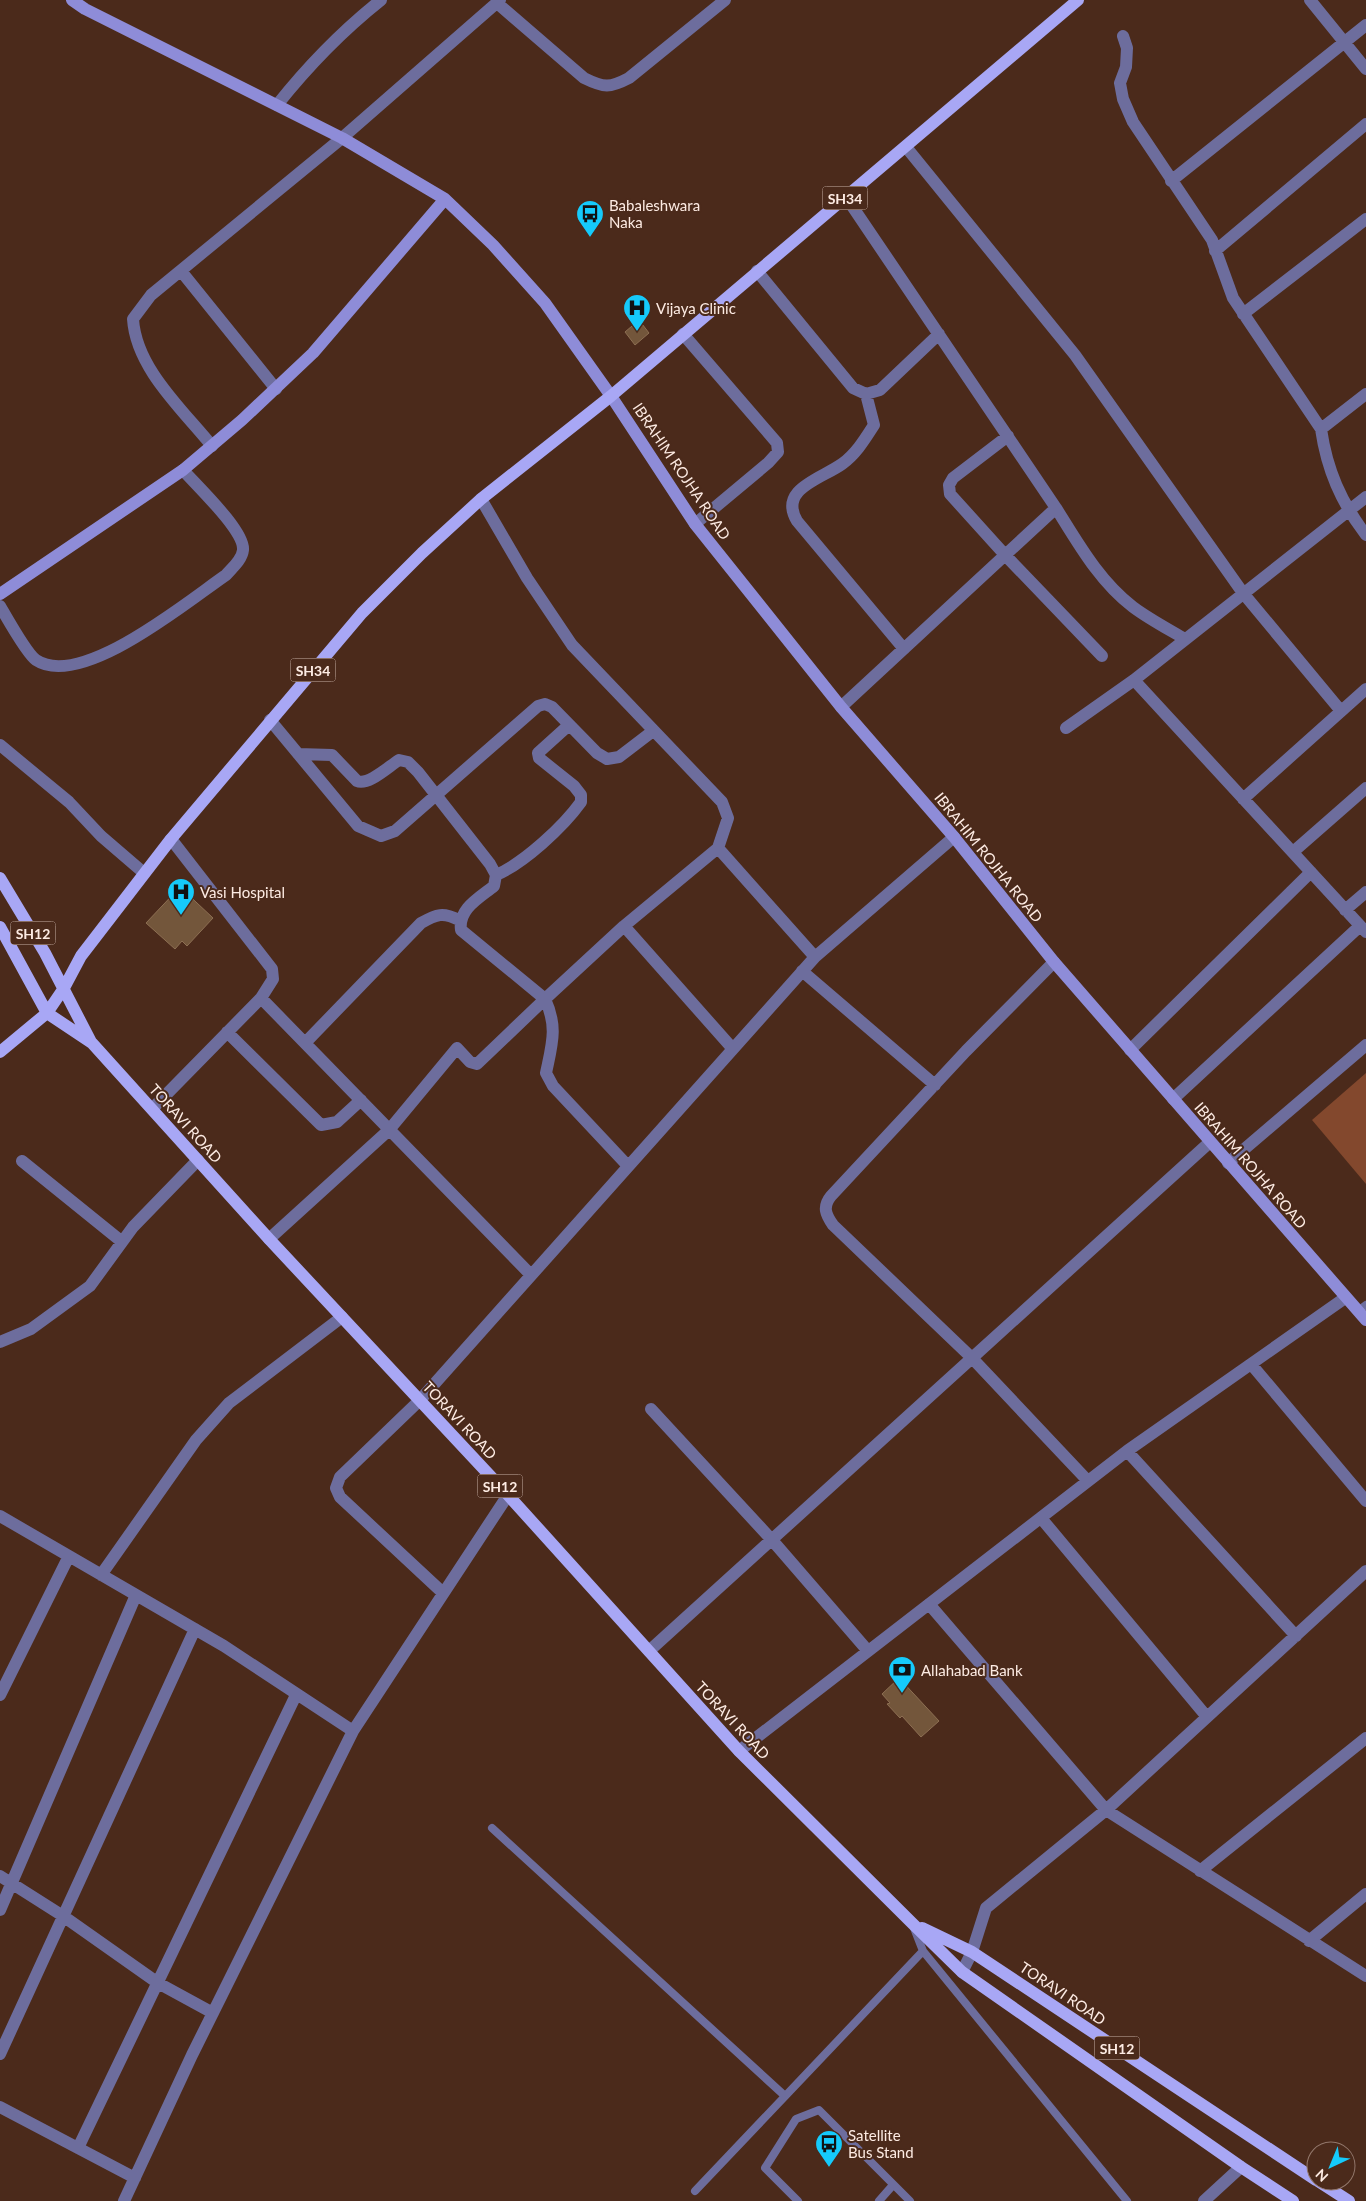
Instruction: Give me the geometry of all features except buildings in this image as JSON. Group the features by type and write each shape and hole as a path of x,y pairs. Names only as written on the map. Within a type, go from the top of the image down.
{"main road":[{"name":"SH34","path":"47,1013 64,988 81,956 144,873 270,720 362,613 481,499 611,396 1078,0"},
{"name":"SH12","path":"0,878 64,988 92,1043"},
{"name":"SH12","path":"0,926 47,1013 92,1043"},
{"path":"0,1052 47,1013"},
{"name":"TORAVI ROAD","path":"92,1043 269,1238 508,1495 739,1752 962,1972 1241,2168 1293,2201"},
{"name":"TORAVI ROAD","path":"913,1924 972,1952 1306,2173"},
{"name":"TORAVI ROAD","path":"1334,2191 1349,2201"}],"street":[{"name":"IBRAHIM ROJHA ROAD","path":"72,0 85,9 342,138 445,199 493,245 545,303 611,396 695,524 841,707 954,837 1054,962 1345,1298 1363,1312"},
{"path":"277,105 303,71 381,0"},
{"path":"212,446 144,362 134,337 133,319 151,295 342,138 499,2 584,78 598,85 613,87 629,78 725,0"},
{"path":"1310,0 1366,69"},
{"path":"1172,181 1366,25"},
{"path":"1123,36 1127,48 1126,67 1120,83 1123,99 1133,122 1212,240 1233,298 1321,429 1325,459 1348,511 1366,535"},
{"path":"1216,250 1366,124"},
{"path":"906,147 1075,355 1243,593 1341,711"},
{"path":"846,197 1008,436 1092,566 1132,607 1185,640"},
{"path":"0,594 183,470 212,446 276,389 313,352 445,199"},
{"path":"1243,314 1366,218"},
{"path":"181,271 276,389"},
{"path":"758,271 853,388 866,394 880,390 939,334"},
{"path":"683,334 777,443 778,452 768,463 695,524"},
{"path":"866,394 874,425 862,445 843,463 802,488 792,500 791,510 797,520 904,649"},
{"path":"1321,429 1366,394"},
{"path":"1008,436 953,478 949,485 950,494 1006,556 1102,656"},
{"path":"0,606 35,659 51,666 76,664 98,658 118,648 226,575 240,559 244,548 236,528 183,470"},
{"path":"1066,728 1134,680 1366,496"},
{"path":"269,1238 389,1130 457,1048 470,1062 478,1064 624,926 718,848 728,818 722,802 572,645 527,578 481,499"},
{"path":"841,707 1056,508"},
{"path":"1134,680 1363,929 1173,1099"},
{"path":"1243,799 1366,689"},
{"path":"270,720 358,826 381,836 395,831 538,706 545,704 552,706 597,754 606,759 619,757 653,731"},
{"path":"496,874 510,869 525,858 581,802 581,795 574,786 539,758 538,753 569,725"},
{"path":"0,745 69,802 101,836 144,873"},
{"path":"298,754 332,755 357,781 362,783 368,783 383,769 399,760 408,762 490,864 496,874 494,886 467,907 459,920 461,930 545,999 553,1016 554,1031 546,1073 553,1086 628,1166"},
{"path":"1292,852 1366,788"},
{"path":"442,1592 340,1497 336,1488 340,1476 420,1400 815,957 954,837"},
{"path":"152,1109 261,998 273,979 272,969 171,839"},
{"path":"718,848 815,957"},
{"path":"1130,1050 1311,872"},
{"path":"1345,910 1366,892"},
{"path":"304,1042 421,923 437,914 447,914 459,920"},
{"path":"624,926 733,1049"},
{"path":"1054,962 935,1085 831,1196 825,1206 826,1214 833,1225 972,1358 1088,1481"},
{"path":"802,971 935,1085"},
{"path":"261,998 531,1275"},
{"path":"228,1032 321,1125 337,1122 361,1100"},
{"path":"1228,1163 1366,1045"},
{"path":"648,1651 1210,1142"},
{"path":"0,1342 30,1329 90,1286 122,1241 198,1160"},
{"path":"22,1161 122,1241"},
{"path":"739,1752 1127,1451 1345,1298"},
{"path":"101,1574 196,1440 228,1403 342,1317"},
{"path":"1251,1364 1366,1501"},
{"path":"651,1409 772,1540 868,1651"},
{"path":"1127,1451 1296,1636"},
{"path":"124,2201 353,1731 442,1592 508,1495"},
{"path":"0,1516 195,1629 353,1731"},
{"path":"1040,1518 1207,1717"},
{"path":"0,1695 69,1556"},
{"path":"962,1972 972,1952 986,1908 1106,1810 1366,1571"},
{"path":"0,1910 136,1595"},
{"path":"929,1604 1106,1810 1366,1976"},
{"path":"0,2054 195,1629"},
{"path":"78,2148 296,1695"},
{"path":"1200,1871 1366,1738"},
{"path":"0,1876 63,1916 158,1983 214,2013"},
{"path":"1309,1941 1366,1894"},
{"path":"0,2107 135,2178"},
{"path":"1204,2201 1241,2168"}],"lane":[{"path":"492,1828 785,2096"},
{"path":"913,1924 923,1951 1127,2201"},
{"path":"694,2191 923,1951"},
{"path":"798,2201 765,2168 796,2118 819,2110 910,2201"},
{"path":"879,2201 893,2185"}],"shaded area":[{"path":"1366,1073 1366,1184 1312,1120"}],"place":[{"name":"Babaleshwara Naka","path":"590,238"},
{"name":"Vijaya Clinic","path":"637,332"},
{"name":"Vasi Hospital","path":"181,916"},
{"name":"Allahabad Bank","path":"902,1694"},
{"name":"Satellite Bus Stand","path":"829,2168"}]}
